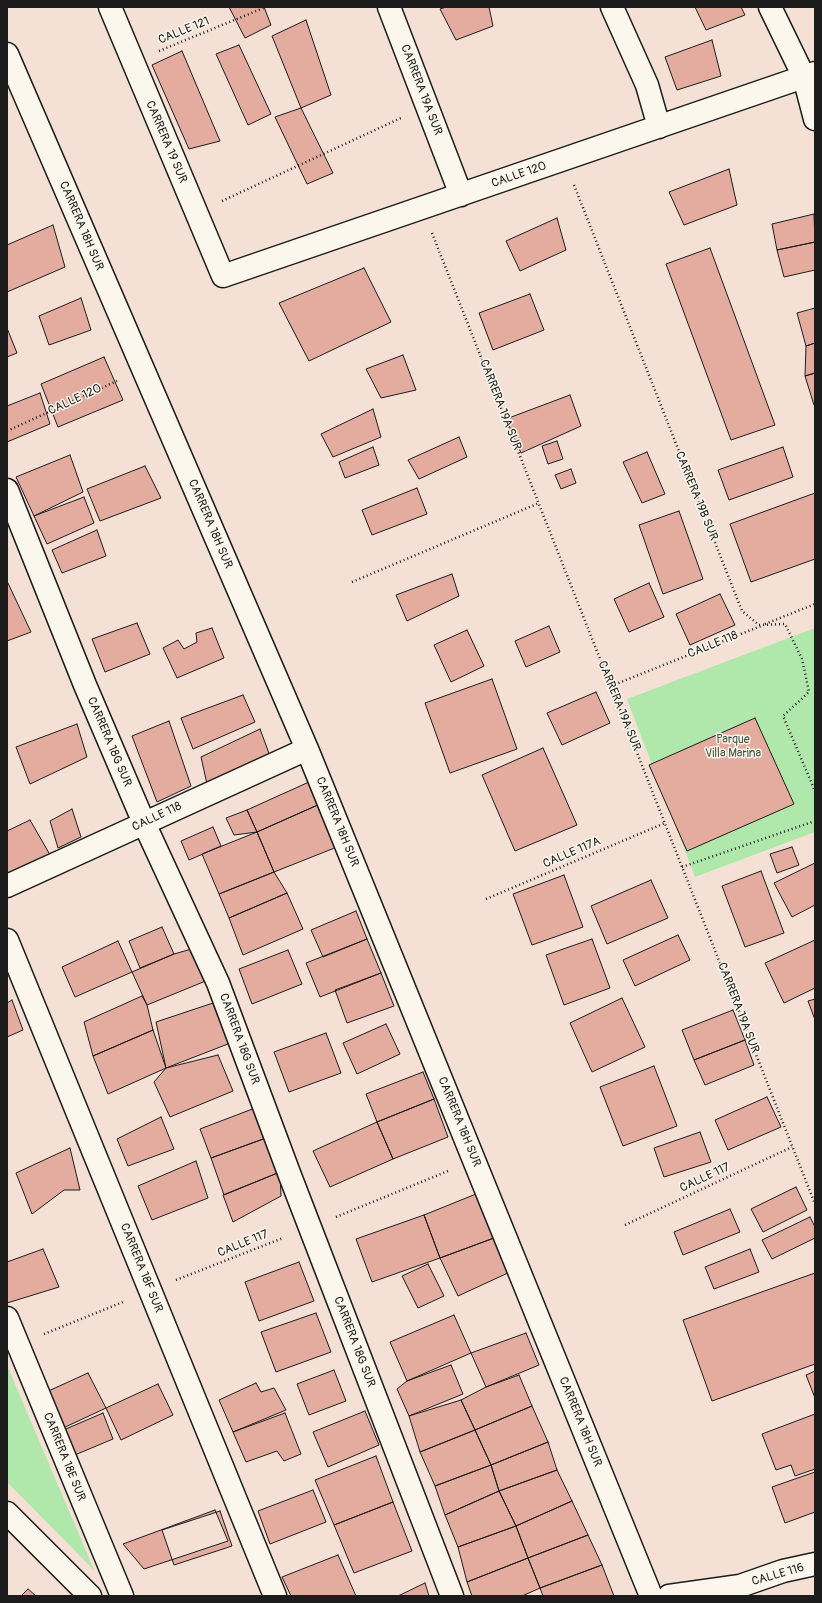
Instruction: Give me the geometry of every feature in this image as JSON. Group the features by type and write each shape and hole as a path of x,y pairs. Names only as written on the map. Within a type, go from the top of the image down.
{"street":[{"name":"CARRERA 19 SUR","path":"110,7 131,62 223,276"},
{"name":"CARRERA 19A SUR","path":"389,7 461,195"},
{"path":"612,7 646,85 659,127"},
{"path":"770,7 809,75 815,119"},
{"name":"CARRERA 18H SUR","path":"7,54 307,749 651,1596"},
{"name":"CALLE 120","path":"223,276 809,75"},
{"name":"CARRERA 18G SUR","path":"7,490 85,685 144,823 218,983 452,1596"},
{"name":"CALLE 118","path":"7,886 307,749"},
{"name":"CARRERA 18F SUR","path":"7,940 275,1596"},
{"name":"CARRERA 18E SUR","path":"7,1318 122,1596"},
{"path":"7,1513 90,1596"},
{"name":"CALLE 116","path":"669,1596 740,1586 783,1571 815,1564"}],"path":[{"name":"CALLE 121","path":"131,62 266,7"},
{"path":"196,213 427,106"},
{"name":"CARRERA 19B SUR","path":"564,160 742,611 759,625 764,625"},
{"name":"CARRERA 19A SUR","path":"423,208 815,1204"},
{"name":"CALLE 120","path":"7,432 142,369"},
{"path":"352,582 539,503"},
{"name":"CALLE 118","path":"611,686 815,604"},
{"path":"764,625 785,624 802,659 809,692 783,716 815,791"},
{"path":"682,867 815,822"},
{"name":"CALLE 117A","path":"486,899 665,823"},
{"name":"CALLE 117","path":"625,1225 792,1147"},
{"name":"CALLE 117","path":"18,1344 474,1161"}],"green space":[{"name":"Parque Villa Marina","path":"815,628 815,832 695,877 627,699"},
{"path":"7,1365 94,1570 7,1482"}],"building":[{"path":"229,7 264,7 271,25 245,38"},
{"path":"446,7 489,7 493,26 456,40 440,9"},
{"path":"695,7 741,7 745,15 706,30"},
{"path":"306,20 331,95 301,108 272,36"},
{"path":"712,40 721,76 677,90 665,57"},
{"path":"239,45 271,114 248,125 216,54"},
{"path":"182,51 220,141 189,149 152,65"},
{"path":"301,108 333,173 307,184 275,117"},
{"path":"729,169 737,205 684,225 669,192"},
{"path":"814,214 815,242 777,250 772,224"},
{"path":"557,218 566,250 520,271 506,241"},
{"path":"53,225 65,267 7,292 7,245"},
{"path":"815,242 815,270 784,277 777,250"},
{"path":"710,248 775,425 731,440 666,264"},
{"path":"364,268 391,322 309,361 279,303"},
{"path":"530,294 544,330 493,350 479,313"},
{"path":"81,298 91,330 49,345 39,316"},
{"path":"815,308 815,343 806,346 797,313"},
{"path":"7,328 17,353 7,357"},
{"path":"815,343 815,373 805,376 806,346"},
{"path":"403,355 416,390 381,398 366,369"},
{"path":"104,357 123,400 58,427 41,384"},
{"path":"815,373 815,405 814,405 805,376"},
{"path":"40,393 50,424 7,442 7,406"},
{"path":"570,395 581,426 521,453 506,419"},
{"path":"373,409 381,437 333,457 321,434"},
{"path":"459,437 467,457 419,479 408,460"},
{"path":"557,441 563,459 548,464 542,446"},
{"path":"373,447 379,465 345,478 339,462"},
{"path":"783,447 793,477 729,500 718,470"},
{"path":"647,452 665,494 642,503 623,462"},
{"path":"70,455 83,492 34,516 16,477"},
{"path":"145,466 161,498 100,521 87,489"},
{"path":"571,469 576,483 561,489 555,475"},
{"path":"417,488 427,514 372,535 362,510"},
{"path":"815,493 815,559 751,582 730,524"},
{"path":"84,497 94,523 47,544 34,516"},
{"path":"679,511 703,579 663,594 639,525"},
{"path":"97,530 106,556 62,573 52,550"},
{"path":"452,574 459,596 407,621 396,595"},
{"path":"7,581 31,632 7,641"},
{"path":"649,583 664,617 629,632 614,599"},
{"path":"720,594 735,625 690,645 676,614"},
{"path":"137,623 150,654 105,672 92,639"},
{"path":"549,626 560,652 526,667 515,641"},
{"path":"212,628 224,658 177,678 163,648 178,640 184,649 197,642 196,633"},
{"path":"467,630 484,666 451,682 434,645"},
{"path":"492,679 517,749 450,773 425,703"},
{"path":"596,692 610,723 562,745 547,713"},
{"path":"243,695 255,722 193,749 181,718"},
{"path":"755,718 794,804 687,851 649,765"},
{"path":"169,721 191,786 157,802 132,736"},
{"path":"77,724 87,757 30,784 16,747"},
{"path":"260,729 270,756 207,784 201,757"},
{"path":"543,748 577,825 515,851 482,775"},
{"path":"309,782 320,804 257,832 247,810"},
{"path":"320,804 337,847 274,872 257,832"},
{"path":"72,809 81,837 58,848 50,821"},
{"path":"247,810 257,832 234,835 226,818"},
{"path":"30,820 53,860 7,881 7,831"},
{"path":"213,827 221,846 189,860 181,841"},
{"path":"257,832 274,872 219,894 202,854"},
{"path":"792,847 799,865 777,873 770,854"},
{"path":"815,863 815,905 792,917 774,883"},
{"path":"761,871 784,933 745,947 722,886"},
{"path":"274,872 287,893 229,918 219,894"},
{"path":"564,875 583,927 532,945 513,894"},
{"path":"651,880 668,918 607,944 591,906"},
{"path":"287,893 303,929 243,955 229,918"},
{"path":"356,911 367,939 323,957 311,930"},
{"path":"162,927 174,954 140,968 129,941"},
{"path":"678,935 690,960 635,986 623,960"},
{"path":"367,939 381,973 320,997 306,963"},
{"path":"592,939 610,988 564,1005 546,955"},
{"path":"815,940 815,988 784,1003 765,963"},
{"path":"118,941 132,972 75,997 62,967"},
{"path":"195,948 208,980 147,1005 132,972 174,954"},
{"path":"288,950 302,984 252,1004 239,969"},
{"path":"381,973 394,1006 347,1023 335,990"},
{"path":"142,996 147,1005 153,1030 93,1056 84,1022"},
{"path":"622,998 645,1047 592,1072 570,1023"},
{"path":"815,999 815,1020 808,1001"},
{"path":"12,1000 23,1030 7,1037 7,1003"},
{"path":"219,1001 233,1042 166,1068 156,1022"},
{"path":"733,1010 745,1040 694,1060 682,1030"},
{"path":"386,1024 400,1054 357,1074 343,1043"},
{"path":"153,1030 166,1068 108,1094 93,1056"},
{"path":"326,1033 341,1073 289,1092 274,1052"},
{"path":"745,1040 754,1065 705,1085 694,1060"},
{"path":"218,1055 233,1091 170,1117 154,1082 166,1068"},
{"path":"654,1066 677,1126 623,1146 600,1087"},
{"path":"423,1072 434,1099 377,1122 366,1094"},
{"path":"767,1097 781,1127 728,1150 715,1120"},
{"path":"434,1099 448,1137 393,1159 377,1122"},
{"path":"255,1108 266,1138 211,1158 200,1129"},
{"path":"161,1117 174,1149 128,1166 117,1139"},
{"path":"377,1122 393,1159 330,1187 313,1151"},
{"path":"700,1132 711,1162 664,1177 654,1148"},
{"path":"266,1138 280,1172 224,1195 211,1158"},
{"path":"70,1148 80,1190 64,1190 32,1214 16,1173"},
{"path":"196,1161 208,1198 152,1220 138,1186"},
{"path":"280,1172 281,1196 233,1222 223,1195"},
{"path":"796,1187 807,1210 763,1232 751,1209"},
{"path":"476,1194 494,1238 440,1258 424,1215"},
{"path":"730,1209 740,1232 683,1255 674,1232"},
{"path":"424,1215 440,1258 372,1282 356,1239"},
{"path":"810,1217 815,1227 815,1238 772,1259 762,1240"},
{"path":"494,1238 510,1272 458,1296 440,1258"},
{"path":"43,1249 59,1287 7,1303 7,1262"},
{"path":"750,1249 759,1272 714,1289 705,1267"},
{"path":"299,1262 314,1301 259,1321 245,1282"},
{"path":"428,1264 444,1296 418,1308 402,1276"},
{"path":"815,1273 815,1364 712,1401 683,1320"},
{"path":"316,1313 331,1352 276,1372 261,1332"},
{"path":"454,1315 471,1353 407,1381 390,1342"},
{"path":"526,1333 539,1365 486,1387 471,1353"},
{"path":"451,1365 463,1394 409,1416 397,1389 407,1381"},
{"path":"334,1370 346,1401 309,1415 297,1384"},
{"path":"815,1371 815,1398 806,1375"},
{"path":"88,1373 106,1408 61,1429 44,1393"},
{"path":"519,1375 532,1406 475,1430 461,1400 486,1387"},
{"path":"256,1383 261,1392 274,1388 286,1410 233,1432 219,1400"},
{"path":"158,1384 173,1415 121,1440 106,1408"},
{"path":"461,1400 475,1430 420,1452 409,1416"},
{"path":"532,1406 548,1442 491,1465 475,1430"},
{"path":"365,1411 379,1445 328,1467 313,1432"},
{"path":"103,1413 113,1439 70,1457 59,1432"},
{"path":"285,1413 301,1454 284,1461 277,1451 246,1462 233,1432"},
{"path":"815,1414 815,1469 795,1476 791,1465 776,1470 762,1434"},
{"path":"475,1430 491,1465 435,1486 420,1452"},
{"path":"548,1442 557,1470 499,1491 491,1465"},
{"path":"376,1456 393,1502 334,1525 315,1480"},
{"path":"491,1465 499,1491 445,1515 435,1486"},
{"path":"557,1470 572,1501 516,1526 499,1491"},
{"path":"815,1472 815,1512 785,1523 772,1487"},
{"path":"313,1490 326,1522 270,1544 258,1511"},
{"path":"499,1491 516,1526 458,1547 445,1515"},
{"path":"572,1501 588,1535 528,1558 516,1526"},
{"path":"393,1502 412,1551 354,1573 334,1525"},
{"path":"215,1510 228,1541 144,1569 123,1544"},
{"path":"220,1511 232,1546 174,1565 162,1530"},
{"path":"516,1526 528,1558 467,1582 458,1547"},
{"path":"588,1535 602,1565 540,1588 528,1558"},
{"path":"338,1555 356,1596 291,1596 282,1577"},
{"path":"528,1558 540,1588 522,1596 472,1596 467,1582"},
{"path":"602,1565 614,1596 543,1596 540,1588"},
{"path":"425,1583 429,1596 398,1596"},
{"path":"28,1589 36,1596 21,1596"}]}
